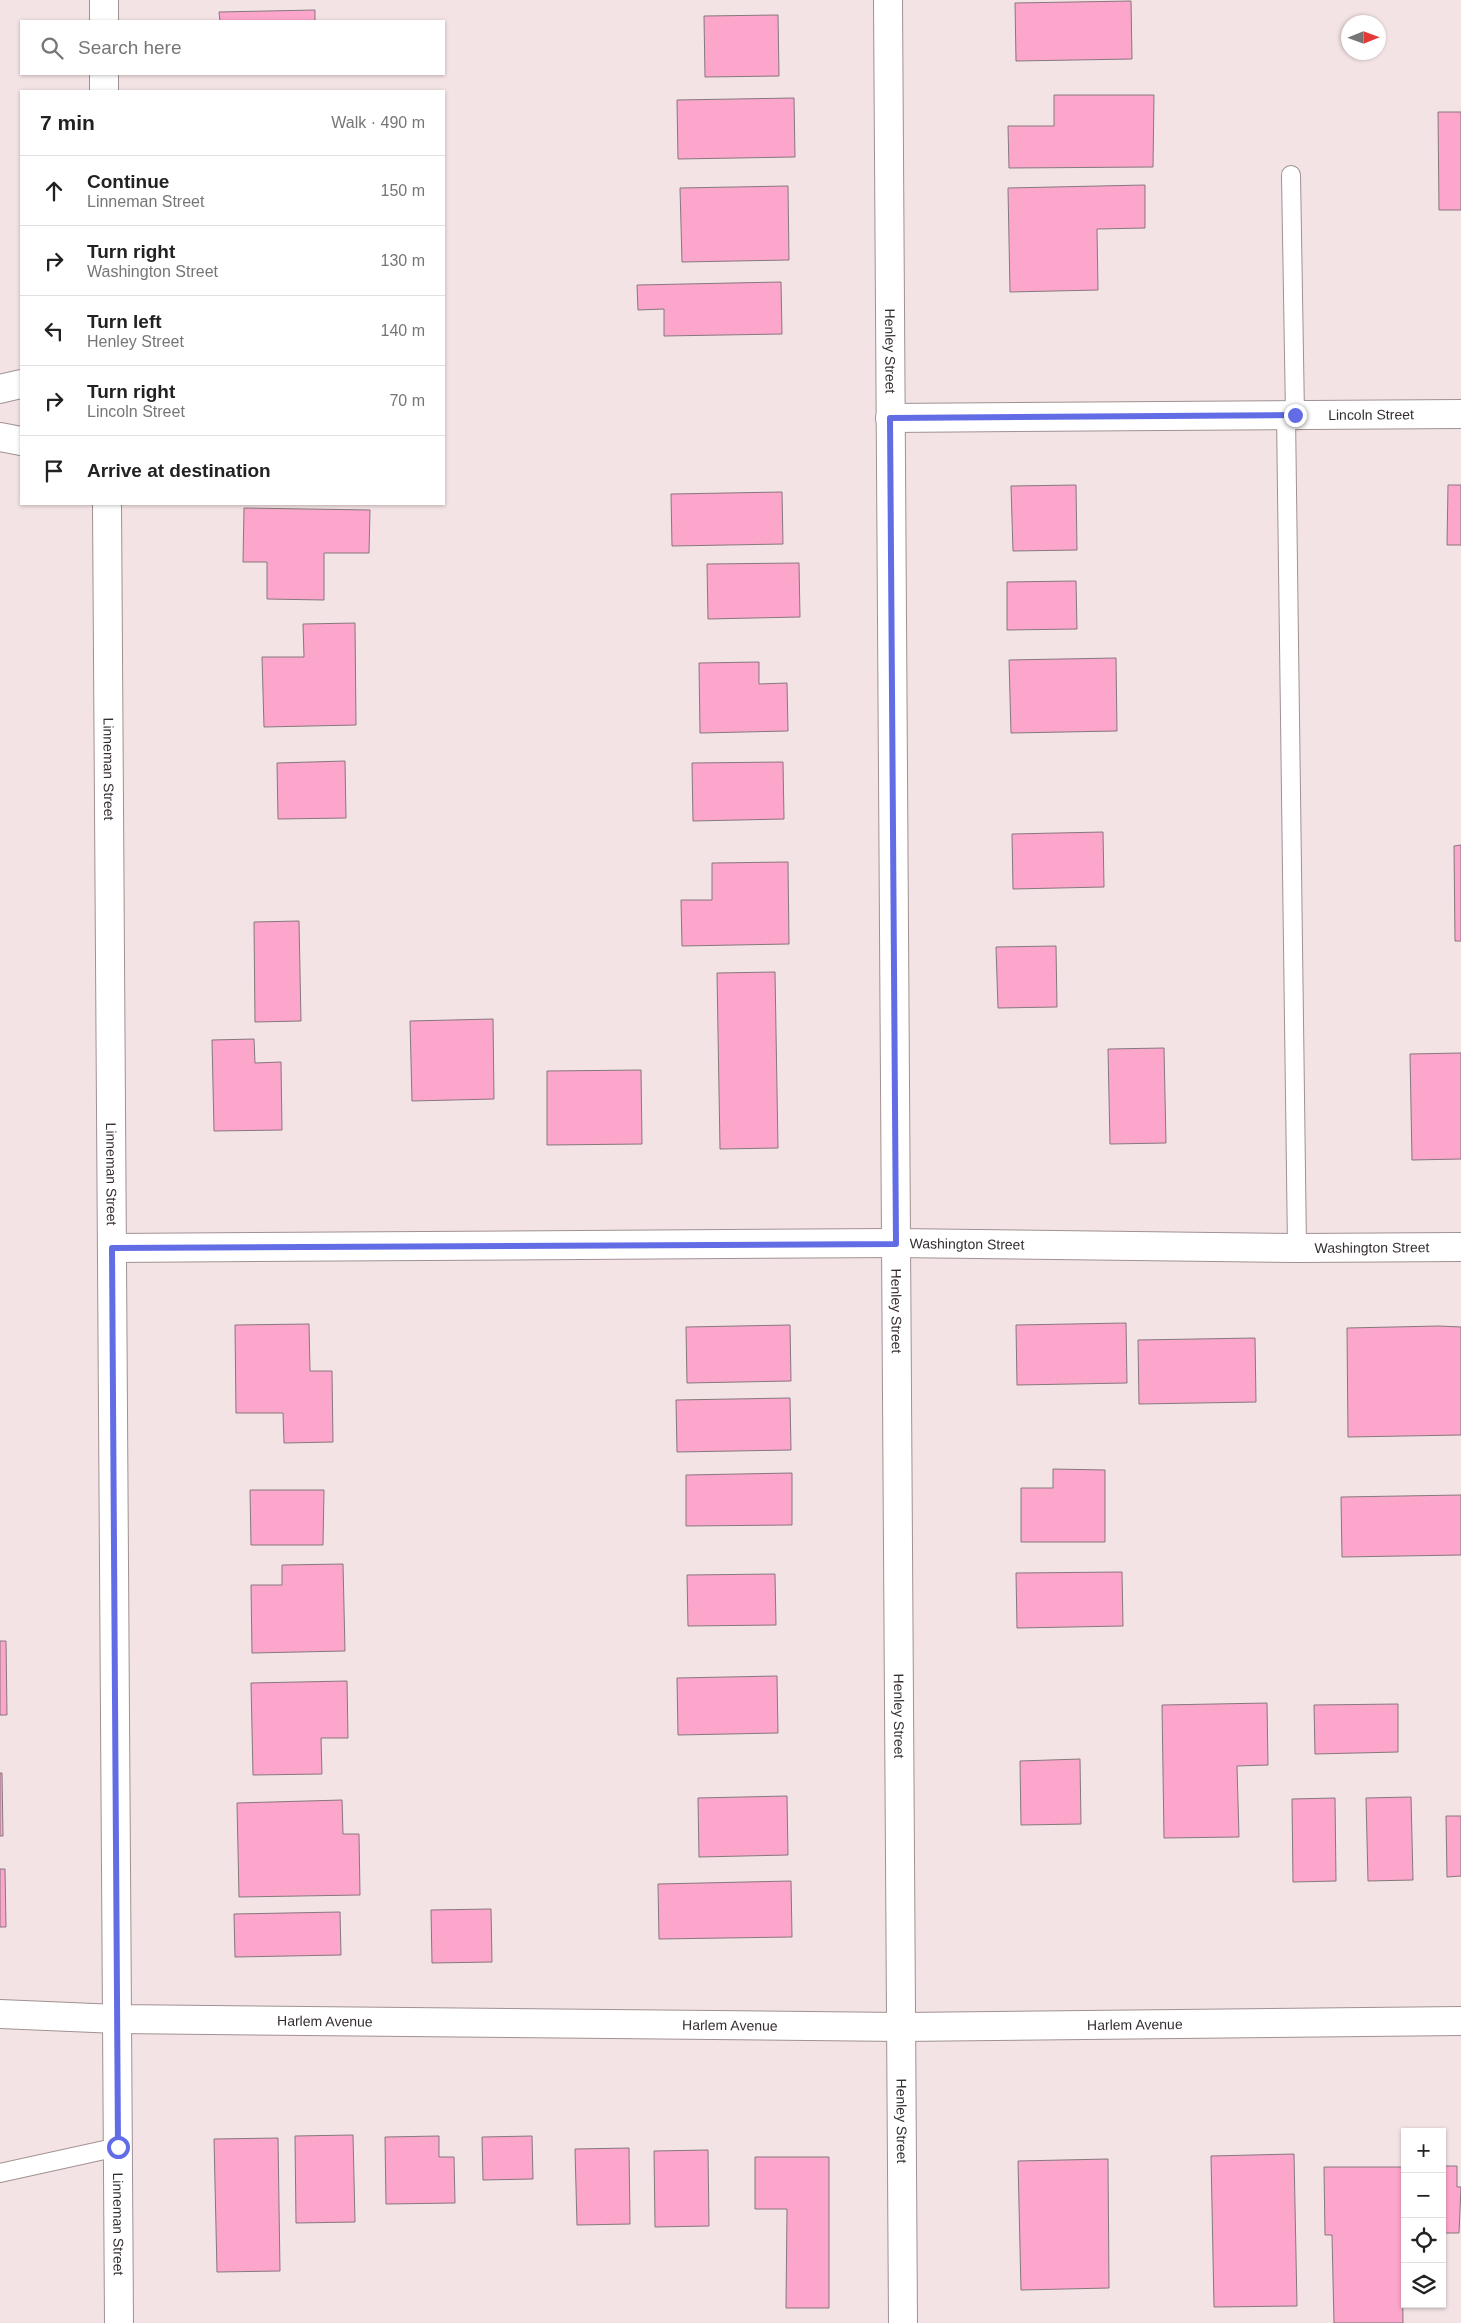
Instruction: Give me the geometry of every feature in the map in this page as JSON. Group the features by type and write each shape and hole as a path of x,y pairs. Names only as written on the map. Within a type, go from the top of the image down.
{"street":[{"path":"104,0 104,20"},
{"name":"Henley Street","path":"888,0 903,2323"},
{"path":"104,75 104,90"},
{"path":"0,389 20,384"},
{"name":"Lincoln Street","path":"890,418 1461,414"},
{"path":"0,437 20,441"},
{"name":"Linneman Street","path":"107,505 119,2323"},
{"name":"Washington Street","path":"112,1248 896,1244 1298,1248 1461,1247"},
{"name":"Harlem Avenue","path":"0,2014 118,2019 901,2027 1461,2021"}],"lane":[{"path":"1291,175 1290,415 1298,1248"},
{"path":"0,2173 118,2147"}],"building":[{"path":"1131,1 1132,59 1016,61 1015,3"},
{"path":"315,10 315,20 220,20 219,12"},
{"path":"778,15 779,76 705,77 704,16"},
{"path":"1054,95 1154,95 1153,167 1009,168 1008,126 1054,126"},
{"path":"794,98 795,157 678,159 677,100"},
{"path":"1438,112 1461,112 1461,210 1439,210"},
{"path":"1145,185 1145,228 1097,229 1098,290 1010,292 1008,188"},
{"path":"788,186 789,260 682,262 680,188"},
{"path":"781,282 782,334 664,336 664,309 638,310 637,285"},
{"path":"1076,485 1077,550 1013,551 1011,486"},
{"path":"1448,485 1461,485 1461,545 1447,545"},
{"path":"782,492 783,544 672,546 671,494"},
{"path":"244,508 370,510 369,553 324,553 324,600 267,599 267,562 243,562"},
{"path":"799,563 800,617 708,619 707,564"},
{"path":"1076,581 1077,629 1007,630 1007,582"},
{"path":"355,623 356,725 264,727 262,657 304,657 303,624"},
{"path":"1116,658 1117,731 1011,733 1009,660"},
{"path":"759,662 759,684 787,683 788,731 700,733 699,663"},
{"path":"345,761 346,818 278,819 277,763"},
{"path":"783,762 784,819 693,821 692,763"},
{"path":"1103,832 1104,887 1013,889 1012,834"},
{"path":"1461,845 1461,941 1455,941 1454,846"},
{"path":"788,862 789,944 682,946 681,900 712,900 712,863"},
{"path":"299,921 301,1021 255,1022 254,922"},
{"path":"1056,946 1057,1007 998,1008 996,947"},
{"path":"775,972 778,1148 720,1149 717,973"},
{"path":"493,1019 494,1099 412,1101 410,1021"},
{"path":"254,1039 255,1063 281,1062 282,1130 214,1131 212,1040"},
{"path":"1164,1048 1166,1143 1110,1144 1108,1049"},
{"path":"1461,1053 1461,1159 1412,1160 1410,1054"},
{"path":"641,1070 642,1144 547,1145 547,1071"},
{"path":"1126,1323 1127,1383 1017,1385 1016,1325"},
{"path":"309,1324 310,1371 332,1371 333,1442 284,1443 283,1413 236,1413 235,1325"},
{"path":"790,1325 791,1381 687,1383 686,1327"},
{"path":"1461,1327 1461,1435 1348,1437 1347,1328"},
{"path":"1255,1338 1256,1402 1139,1404 1138,1340"},
{"path":"790,1398 791,1450 677,1452 676,1400"},
{"path":"1053,1469 1105,1470 1105,1542 1021,1542 1021,1488 1053,1488"},
{"path":"792,1473 792,1525 686,1526 686,1475"},
{"path":"250,1490 324,1490 323,1545 251,1545"},
{"path":"1461,1495 1461,1555 1342,1557 1341,1497"},
{"path":"343,1564 345,1651 252,1653 251,1585 282,1585 282,1565"},
{"path":"1122,1572 1123,1626 1017,1628 1016,1573"},
{"path":"775,1574 776,1625 688,1626 687,1575"},
{"path":"0,1641 6,1641 7,1715 0,1715"},
{"path":"777,1676 778,1733 678,1735 677,1678"},
{"path":"347,1681 348,1738 321,1738 322,1774 253,1775 251,1683"},
{"path":"1267,1703 1268,1765 1237,1766 1239,1837 1164,1838 1162,1705"},
{"path":"1398,1704 1398,1752 1315,1754 1314,1705"},
{"path":"1080,1759 1081,1824 1021,1825 1020,1761"},
{"path":"0,1773 2,1773 3,1836 0,1836"},
{"path":"787,1796 788,1855 699,1857 698,1798"},
{"path":"1411,1797 1413,1880 1368,1881 1366,1798"},
{"path":"1335,1798 1336,1881 1293,1882 1292,1799"},
{"path":"342,1800 343,1834 359,1834 360,1895 239,1897 237,1803"},
{"path":"1446,1816 1461,1816 1461,1876 1447,1877"},
{"path":"0,1869 5,1869 6,1927 0,1927"},
{"path":"791,1881 792,1937 659,1939 658,1884"},
{"path":"491,1909 492,1962 432,1963 431,1910"},
{"path":"340,1912 341,1955 235,1957 234,1914"},
{"path":"353,2135 355,2222 296,2223 295,2136"},
{"path":"439,2136 439,2157 454,2157 455,2203 386,2204 385,2137"},
{"path":"532,2136 533,2179 483,2180 482,2137"},
{"path":"278,2138 280,2271 217,2272 214,2139"},
{"path":"629,2148 630,2224 577,2225 575,2149"},
{"path":"708,2150 709,2226 655,2227 654,2151"},
{"path":"1294,2154 1297,2306 1214,2307 1211,2156"},
{"path":"755,2157 829,2157 829,2308 786,2308 787,2209 755,2209"},
{"path":"1108,2159 1109,2288 1021,2290 1018,2161"},
{"path":"1446,2166 1457,2166 1457,2187 1461,2187 1459,2233 1446,2233"},
{"path":"1324,2167 1401,2167 1401,2308 1403,2308 1403,2323 1334,2323 1332,2235 1325,2235"}],"route":[{"path":"118,2147 112,1248 896,1244 890,418 1295,415"}]}
